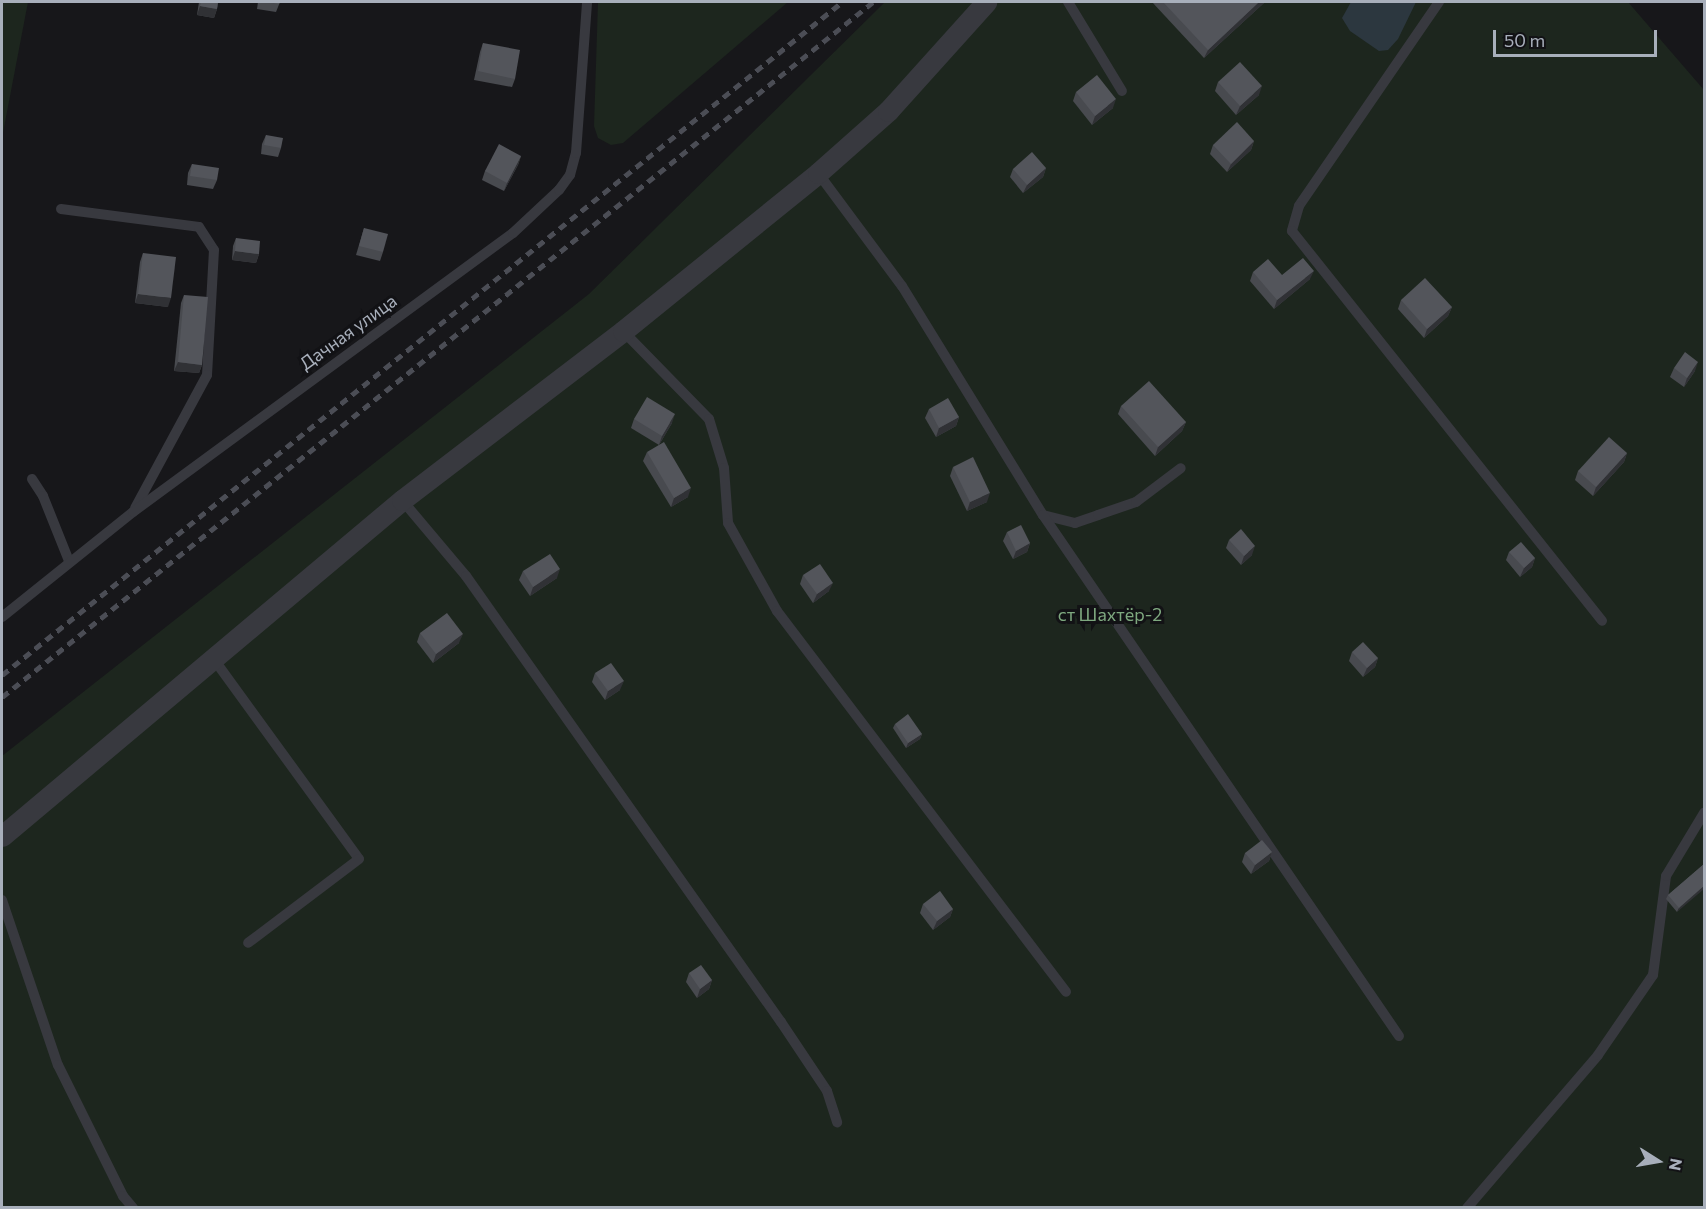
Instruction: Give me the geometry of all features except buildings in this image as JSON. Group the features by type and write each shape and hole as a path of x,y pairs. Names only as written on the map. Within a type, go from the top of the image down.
{"street":[{"path":"2,836 402,500 623,331 818,173 888,111 986,2"}],"lane":[{"name":"Дачная улица","path":"2,617 132,512 513,233 559,190 570,175 576,153 587,2"},
{"path":"1068,2 1122,91"},
{"path":"1439,2 1299,206 1292,231 1602,621"},
{"path":"818,173 902,286 1043,515 1399,1036"},
{"path":"61,209 199,227 214,250 207,375 167,454 132,512"},
{"path":"623,331 709,419 724,468 728,523 777,611 1066,992"},
{"path":"1043,515 1075,523 1136,502 1181,468"},
{"path":"32,479 43,496 69,561"},
{"path":"402,500 466,576 781,1022 827,1091 837,1122"},
{"path":"213,658 359,859 248,943"},
{"path":"1467,1208 1598,1055 1653,975 1666,876 1704,813"},
{"path":"2,900 58,1065 123,1196 133,1208"}],"green space":[{"path":"2,2 28,2 2,138"},
{"path":"598,2 788,2 623,143 611,145 598,138 594,126"},
{"name":"ст Шахтёр-2","path":"885,2 1628,2 1704,90 1704,1207 2,1207 2,756 589,294"}],"shaded area":[{"path":"1351,2 1416,2 1398,39 1388,50 1379,51 1350,31 1342,18"}],"railway":[{"path":"2,675 842,2"},
{"path":"2,697 873,2"}]}
